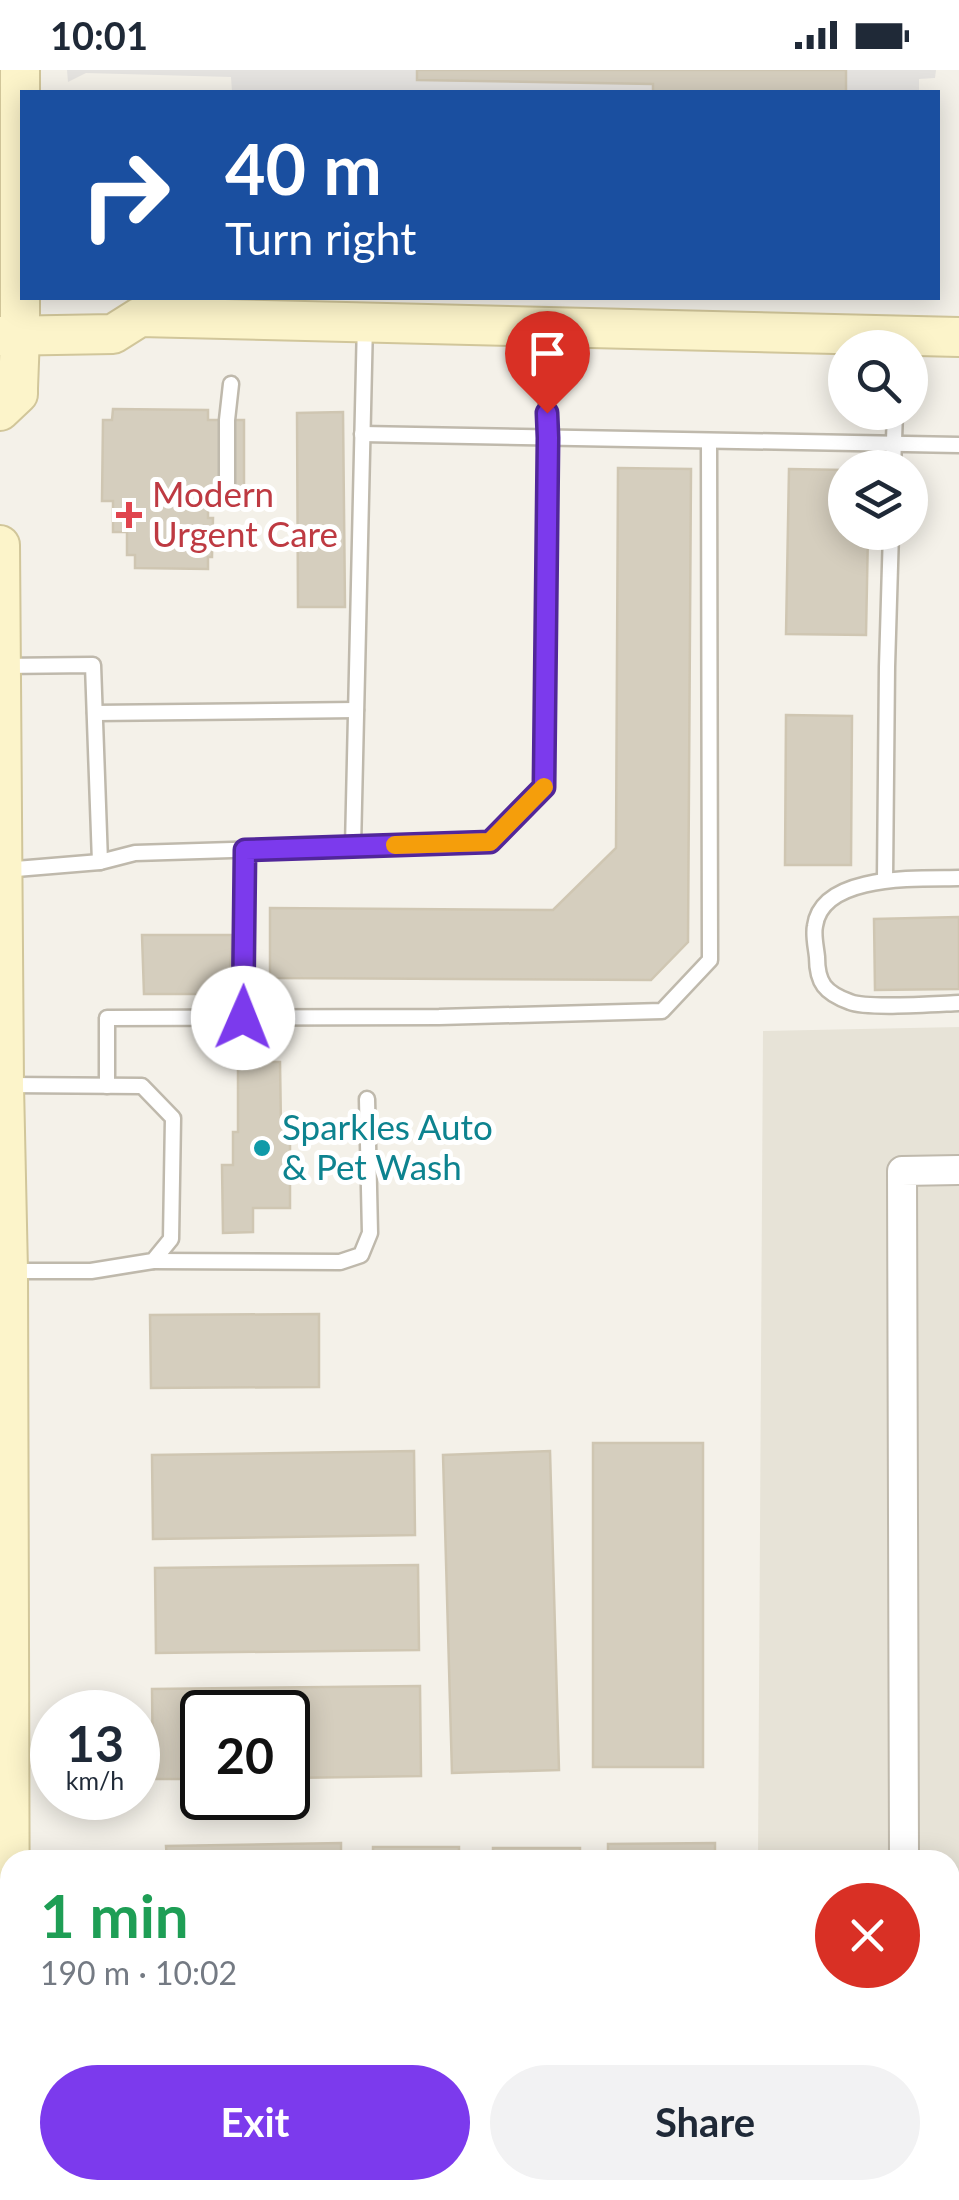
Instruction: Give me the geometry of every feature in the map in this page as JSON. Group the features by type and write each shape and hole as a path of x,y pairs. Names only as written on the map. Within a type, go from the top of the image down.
{"main road":[{"path":"0,410 18,394 10,336 20,70"},
{"path":"10,336 113,334 128,308 365,322 828,339"},
{"path":"928,340 959,337"},
{"path":"0,546 9,1850"}],"street":[{"path":"904,1850 902,1171 959,1170"}],"lane":[{"path":"352,846 365,322"},
{"path":"3,870 100,862 135,854 490,842 544,787 548,438 541,326"},
{"path":"231,384 227,488 240,500"},
{"path":"894,430 894,450"},
{"path":"362,434 959,445"},
{"path":"106,1086 106,1018 439,1018 662,1010 710,960 709,441"},
{"path":"885,879 890,550"},
{"path":"1,666 93,664 100,862"},
{"path":"95,713 356,710"},
{"path":"243,1018 245,850"},
{"path":"959,878 885,879 846,890 822,906 815,926 817,974 826,990 854,1004 959,1003"},
{"path":"4,1085 142,1086 173,1118 171,1239 153,1261"},
{"path":"5,1248 92,1271 153,1261 340,1262 362,1255 370,1233 367,1100"}],"shaded area":[{"path":"67,70 936,70 935,78 919,79 919,90 232,90 231,77 86,73 68,82"},
{"path":"959,1027 959,1850 758,1850 763,1031"}],"building":[{"path":"417,70 846,70 846,90 653,90 653,84 417,80"},
{"path":"113,409 208,410 208,420 244,420 244,488 208,488 208,518 213,518 208,569 135,568 135,555 127,555 127,532 113,532 113,501 102,501 103,420 112,420"},
{"path":"343,412 345,607 298,607 297,413"},
{"path":"618,468 691,469 688,942 651,980 270,978 270,908 553,910 616,848"},
{"path":"789,469 828,470 828,550 868,550 866,635 786,634"},
{"path":"786,715 852,716 851,865 785,865"},
{"path":"959,917 959,989 875,990 874,919"},
{"path":"142,935 232,935 229,994 144,994"},
{"name":"Sparkles Auto & Pet Wash","path":"238,1062 280,1062 281,1128 290,1128 290,1208 253,1208 253,1232 223,1233 222,1165 233,1165 233,1132 238,1132"},
{"path":"319,1314 319,1387 151,1388 150,1315"},
{"path":"593,1443 703,1443 703,1767 593,1767"},
{"path":"414,1451 415,1535 153,1539 152,1455"},
{"path":"550,1451 559,1770 452,1773 443,1455"},
{"path":"418,1565 419,1650 156,1653 155,1568"},
{"path":"420,1686 421,1776 310,1778 310,1690 180,1690 180,1779 160,1779 160,1690 152,1689"},
{"path":"341,1843 341,1850 166,1850 166,1846"},
{"path":"715,1843 715,1850 608,1850 608,1844"},
{"path":"373,1847 459,1847 459,1850"},
{"path":"493,1848 580,1848 580,1850"}],"slow traffic":[{"path":"395,845 490,842 544,787"}],"place":[{"name":"Modern Urgent Care","path":"129,515"},
{"name":"Sparkles Auto & Pet Wash","path":"262,1148"}],"route":[{"path":"243,1018 245,850 490,842 544,787 547,413"}]}
